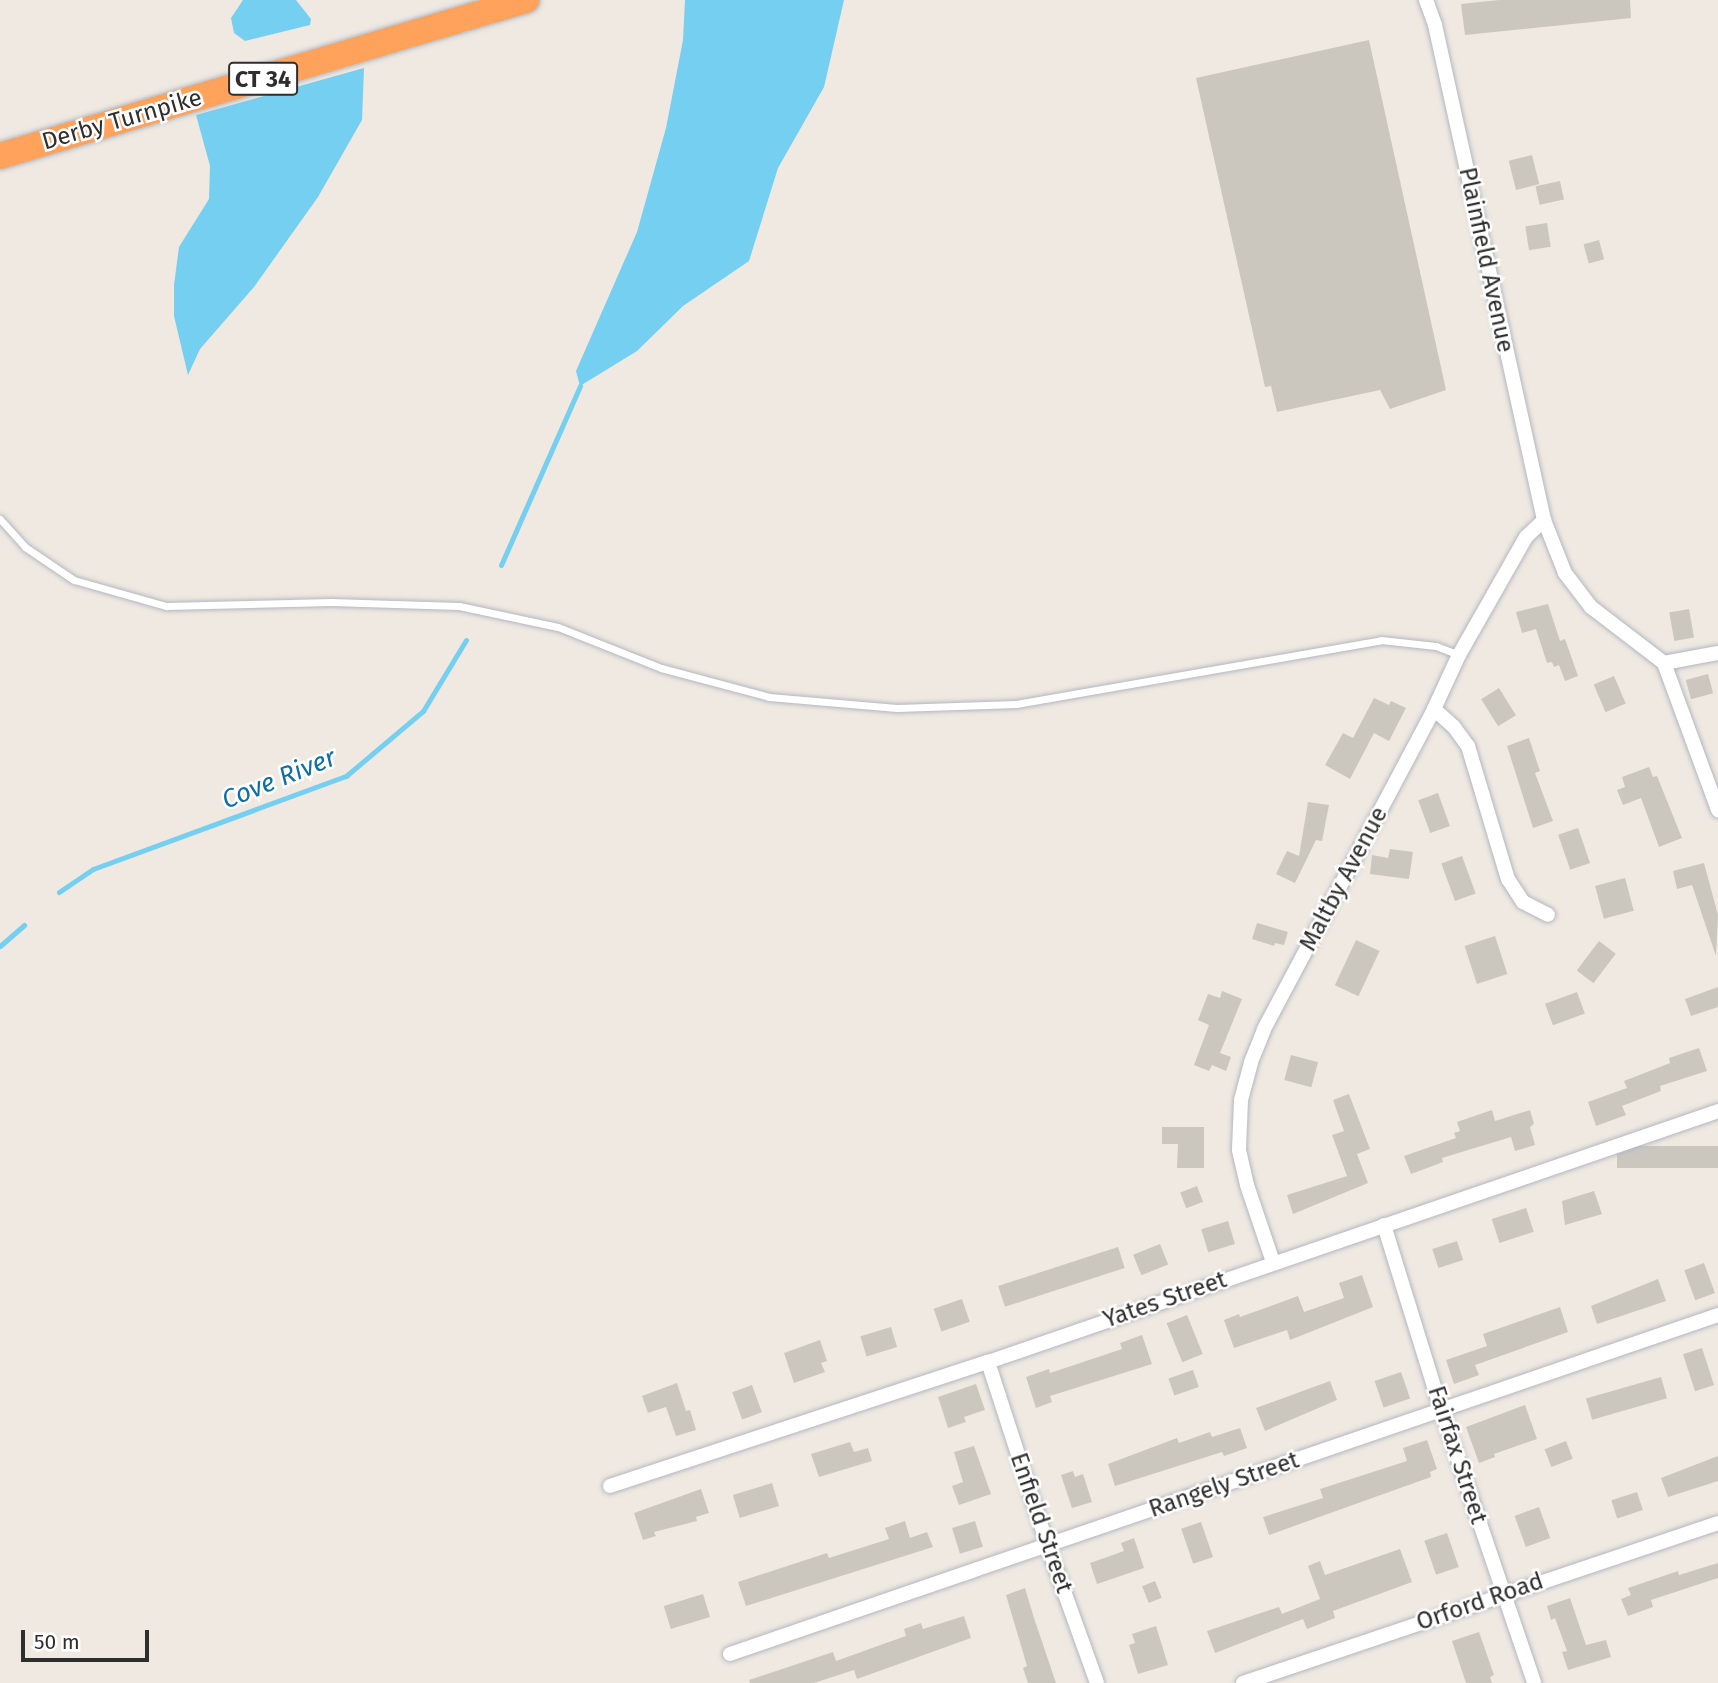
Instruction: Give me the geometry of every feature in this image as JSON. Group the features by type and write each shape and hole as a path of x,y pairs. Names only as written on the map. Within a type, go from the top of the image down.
{"highway":[{"name":"Derby Turnpike","path":"0,156 526,0"}],"street":[{"name":"Plainfield Avenue","path":"1426,0 1435,25 1544,520 1564,573 1591,607 1664,663"},
{"name":"Maltby Avenue","path":"1273,1262 1247,1185 1239,1150 1241,1100 1251,1062 1264,1029 1434,709 1459,655 1526,537 1544,520"},
{"path":"1718,653 1664,663 1718,810"},
{"path":"1434,709 1454,727 1468,746 1507,879 1523,902 1548,915"},
{"name":"Yates Street","path":"610,1486 988,1362 1718,1111"},
{"name":"Fairfax Street","path":"1384,1225 1441,1412 1534,1683"},
{"name":"Rangely Street","path":"730,1654 1718,1315"},
{"name":"Enfield Street","path":"988,1362 1046,1545 1097,1683"},
{"name":"Orford Road","path":"1243,1683 1718,1524"}],"lane":[{"path":"0,519 25,547 74,580 166,606 331,602 459,606 558,627 661,668 769,697 897,708 1016,704 1381,640 1436,646 1459,655"}],"water":[{"path":"243,0 296,0 311,19 310,25 245,41 234,33 231,18"},
{"path":"685,0 844,0 824,87 778,168 749,261 683,306 637,351 580,386 576,371 637,232 666,128 683,40"},
{"path":"364,68 362,120 318,197 254,287 200,349 188,375 174,316 174,285 179,247 209,199 210,166 196,115"}],"building":[{"path":"1499,0 1630,0 1631,18 1465,35 1461,4"},
{"path":"1369,40 1446,390 1390,409 1380,390 1277,412 1271,386 1265,387 1196,78"},
{"path":"1532,155 1539,184 1516,190 1509,161"},
{"path":"1560,181 1564,200 1539,205 1536,186"},
{"path":"1547,223 1551,247 1529,250 1525,226"},
{"path":"1599,240 1604,259 1589,263 1584,244"},
{"path":"1548,604 1560,641 1565,639 1578,676 1565,681 1559,665 1554,667 1552,662 1547,663 1536,629 1522,633 1516,612"},
{"path":"1689,609 1694,638 1674,641 1669,612"},
{"path":"1708,674 1713,693 1691,699 1686,680"},
{"path":"1614,676 1626,704 1605,712 1594,685"},
{"path":"1499,688 1516,715 1498,726 1481,699"},
{"path":"1374,698 1389,705 1391,701 1406,708 1389,741 1374,733 1350,779 1325,765 1343,733 1353,738"},
{"path":"1529,738 1540,771 1535,773 1553,821 1533,828 1507,746"},
{"path":"1649,767 1653,777 1657,776 1682,838 1659,847 1641,798 1623,805 1617,790 1625,787 1622,777"},
{"path":"1438,793 1450,826 1430,833 1418,800"},
{"path":"1308,802 1329,805 1322,841 1316,840 1295,883 1276,874 1287,851 1299,856"},
{"path":"1578,828 1590,863 1570,870 1558,835"},
{"path":"1390,849 1413,852 1409,879 1370,874 1372,855 1388,858"},
{"path":"1462,856 1476,894 1455,901 1441,864"},
{"path":"1704,863 1718,915 1716,956 1692,885 1677,889 1673,871"},
{"path":"1625,878 1634,911 1604,919 1595,886"},
{"path":"1257,923 1288,932 1284,945 1275,943 1274,946 1252,939"},
{"path":"1495,936 1507,974 1477,984 1465,946"},
{"path":"1356,940 1380,951 1358,996 1335,985"},
{"path":"1599,941 1616,954 1594,983 1577,971"},
{"path":"1718,987 1718,1007 1691,1016 1685,999"},
{"path":"1222,991 1242,999 1220,1053 1231,1057 1226,1071 1212,1065 1209,1071 1194,1065 1209,1025 1198,1020 1208,994 1220,998"},
{"path":"1577,992 1585,1014 1553,1025 1545,1004"},
{"path":"1699,1048 1707,1071 1660,1086 1661,1091 1622,1106 1626,1115 1596,1126 1588,1102 1627,1088 1624,1081 1670,1063 1669,1058"},
{"path":"1291,1055 1318,1062 1311,1087 1284,1080"},
{"path":"1349,1094 1370,1149 1357,1154 1368,1183 1293,1214 1287,1195 1347,1176 1332,1135 1344,1131 1333,1100"},
{"path":"1492,1110 1495,1121 1530,1110 1534,1124 1530,1127 1535,1145 1515,1151 1511,1137 1442,1158 1443,1162 1411,1174 1404,1156 1456,1138 1454,1133 1460,1131 1457,1122"},
{"path":"1162,1127 1204,1127 1204,1168 1177,1168 1178,1144 1162,1144"},
{"path":"1617,1146 1718,1146 1718,1168 1617,1168"},
{"path":"1197,1186 1203,1202 1186,1208 1180,1192"},
{"path":"1594,1191 1602,1214 1565,1225 1562,1201"},
{"path":"1526,1208 1534,1232 1499,1243 1492,1219"},
{"path":"1228,1221 1235,1244 1208,1252 1201,1229"},
{"path":"1457,1241 1463,1260 1438,1268 1432,1249"},
{"path":"1160,1244 1168,1264 1141,1275 1133,1255"},
{"path":"1118,1247 1125,1268 1005,1307 998,1286"},
{"path":"1704,1263 1715,1293 1695,1300 1684,1270"},
{"path":"1362,1275 1373,1307 1290,1340 1287,1330 1234,1348 1224,1320 1298,1296 1304,1312 1344,1298 1339,1283"},
{"path":"1658,1279 1666,1301 1597,1324 1591,1306"},
{"path":"962,1299 970,1322 941,1331 934,1309"},
{"path":"1560,1307 1568,1332 1475,1365 1479,1375 1454,1384 1446,1360 1487,1346 1483,1334"},
{"path":"1187,1315 1203,1354 1182,1362 1167,1323"},
{"path":"891,1327 897,1347 867,1356 860,1336"},
{"path":"1142,1335 1152,1364 1050,1396 1052,1402 1036,1408 1026,1377 1049,1369 1050,1373 1122,1349 1120,1343"},
{"path":"820,1340 827,1361 821,1363 825,1372 794,1383 784,1353"},
{"path":"1702,1348 1714,1385 1695,1391 1683,1354"},
{"path":"1193,1370 1199,1387 1174,1395 1168,1378"},
{"path":"1401,1372 1410,1398 1384,1408 1375,1381"},
{"path":"1661,1377 1667,1398 1592,1420 1586,1398"},
{"path":"1330,1381 1337,1400 1265,1431 1256,1408"},
{"path":"677,1383 686,1411 690,1410 696,1430 676,1436 666,1407 648,1413 642,1396"},
{"path":"976,1384 985,1410 964,1417 966,1422 948,1428 938,1397"},
{"path":"752,1385 762,1412 742,1419 732,1392"},
{"path":"1525,1405 1537,1439 1494,1454 1495,1457 1479,1463 1466,1427"},
{"path":"1240,1428 1247,1448 1224,1456 1222,1452 1115,1486 1108,1464 1177,1438 1179,1443 1210,1432 1212,1437"},
{"path":"1427,1440 1437,1469 1430,1472 1431,1477 1269,1535 1263,1517 1323,1498 1320,1489 1407,1461 1403,1448"},
{"path":"1566,1441 1573,1459 1551,1467 1545,1449"},
{"path":"850,1442 854,1452 868,1448 872,1461 819,1477 811,1454"},
{"path":"974,1446 991,1494 959,1505 952,1486 963,1482 954,1452"},
{"path":"1718,1456 1718,1481 1668,1497 1661,1478"},
{"path":"1073,1471 1075,1477 1083,1474 1092,1502 1072,1508 1061,1475"},
{"path":"772,1483 779,1506 740,1518 733,1495"},
{"path":"701,1489 709,1513 696,1517 697,1521 654,1532 656,1536 643,1540 634,1513"},
{"path":"1637,1492 1643,1510 1617,1518 1611,1500"},
{"path":"1539,1507 1550,1538 1526,1547 1515,1516"},
{"path":"905,1521 910,1538 927,1532 933,1547 746,1606 738,1582 827,1553 829,1558 889,1539 885,1528"},
{"path":"975,1521 983,1547 960,1554 952,1528"},
{"path":"1201,1522 1213,1557 1193,1564 1181,1529"},
{"path":"1447,1533 1459,1567 1436,1575 1424,1541"},
{"path":"1134,1538 1144,1568 1097,1584 1090,1563 1124,1551 1121,1543"},
{"path":"1400,1549 1412,1582 1333,1611 1335,1618 1307,1629 1303,1619 1215,1653 1207,1631 1279,1607 1282,1614 1320,1599 1308,1566 1320,1561 1325,1575"},
{"path":"1718,1563 1718,1578 1651,1600 1653,1607 1628,1616 1621,1599 1631,1595 1628,1588 1678,1571 1679,1575"},
{"path":"1155,1581 1162,1598 1149,1603 1142,1586"},
{"path":"1025,1588 1056,1683 1028,1683 1023,1668 1027,1666 1006,1595"},
{"path":"703,1594 710,1617 671,1629 664,1606"},
{"path":"1570,1598 1586,1645 1606,1640 1611,1657 1568,1670 1562,1652 1567,1651 1555,1618 1551,1620 1547,1606"},
{"path":"964,1616 971,1638 857,1679 854,1670 814,1683 750,1683 749,1680 833,1652 836,1661 906,1636 904,1629 921,1623 923,1629"},
{"path":"1156,1626 1168,1665 1138,1674 1129,1645 1135,1643 1132,1634"},
{"path":"1479,1632 1494,1675 1490,1677 1492,1683 1466,1683 1452,1641"}],"waterway":[{"name":"Cove River","path":"501,565 580,386"},
{"name":"Cove River","path":"59,892 93,869 346,776 423,711 466,640"},
{"name":"Cove River","path":"0,946 24,925"}]}
